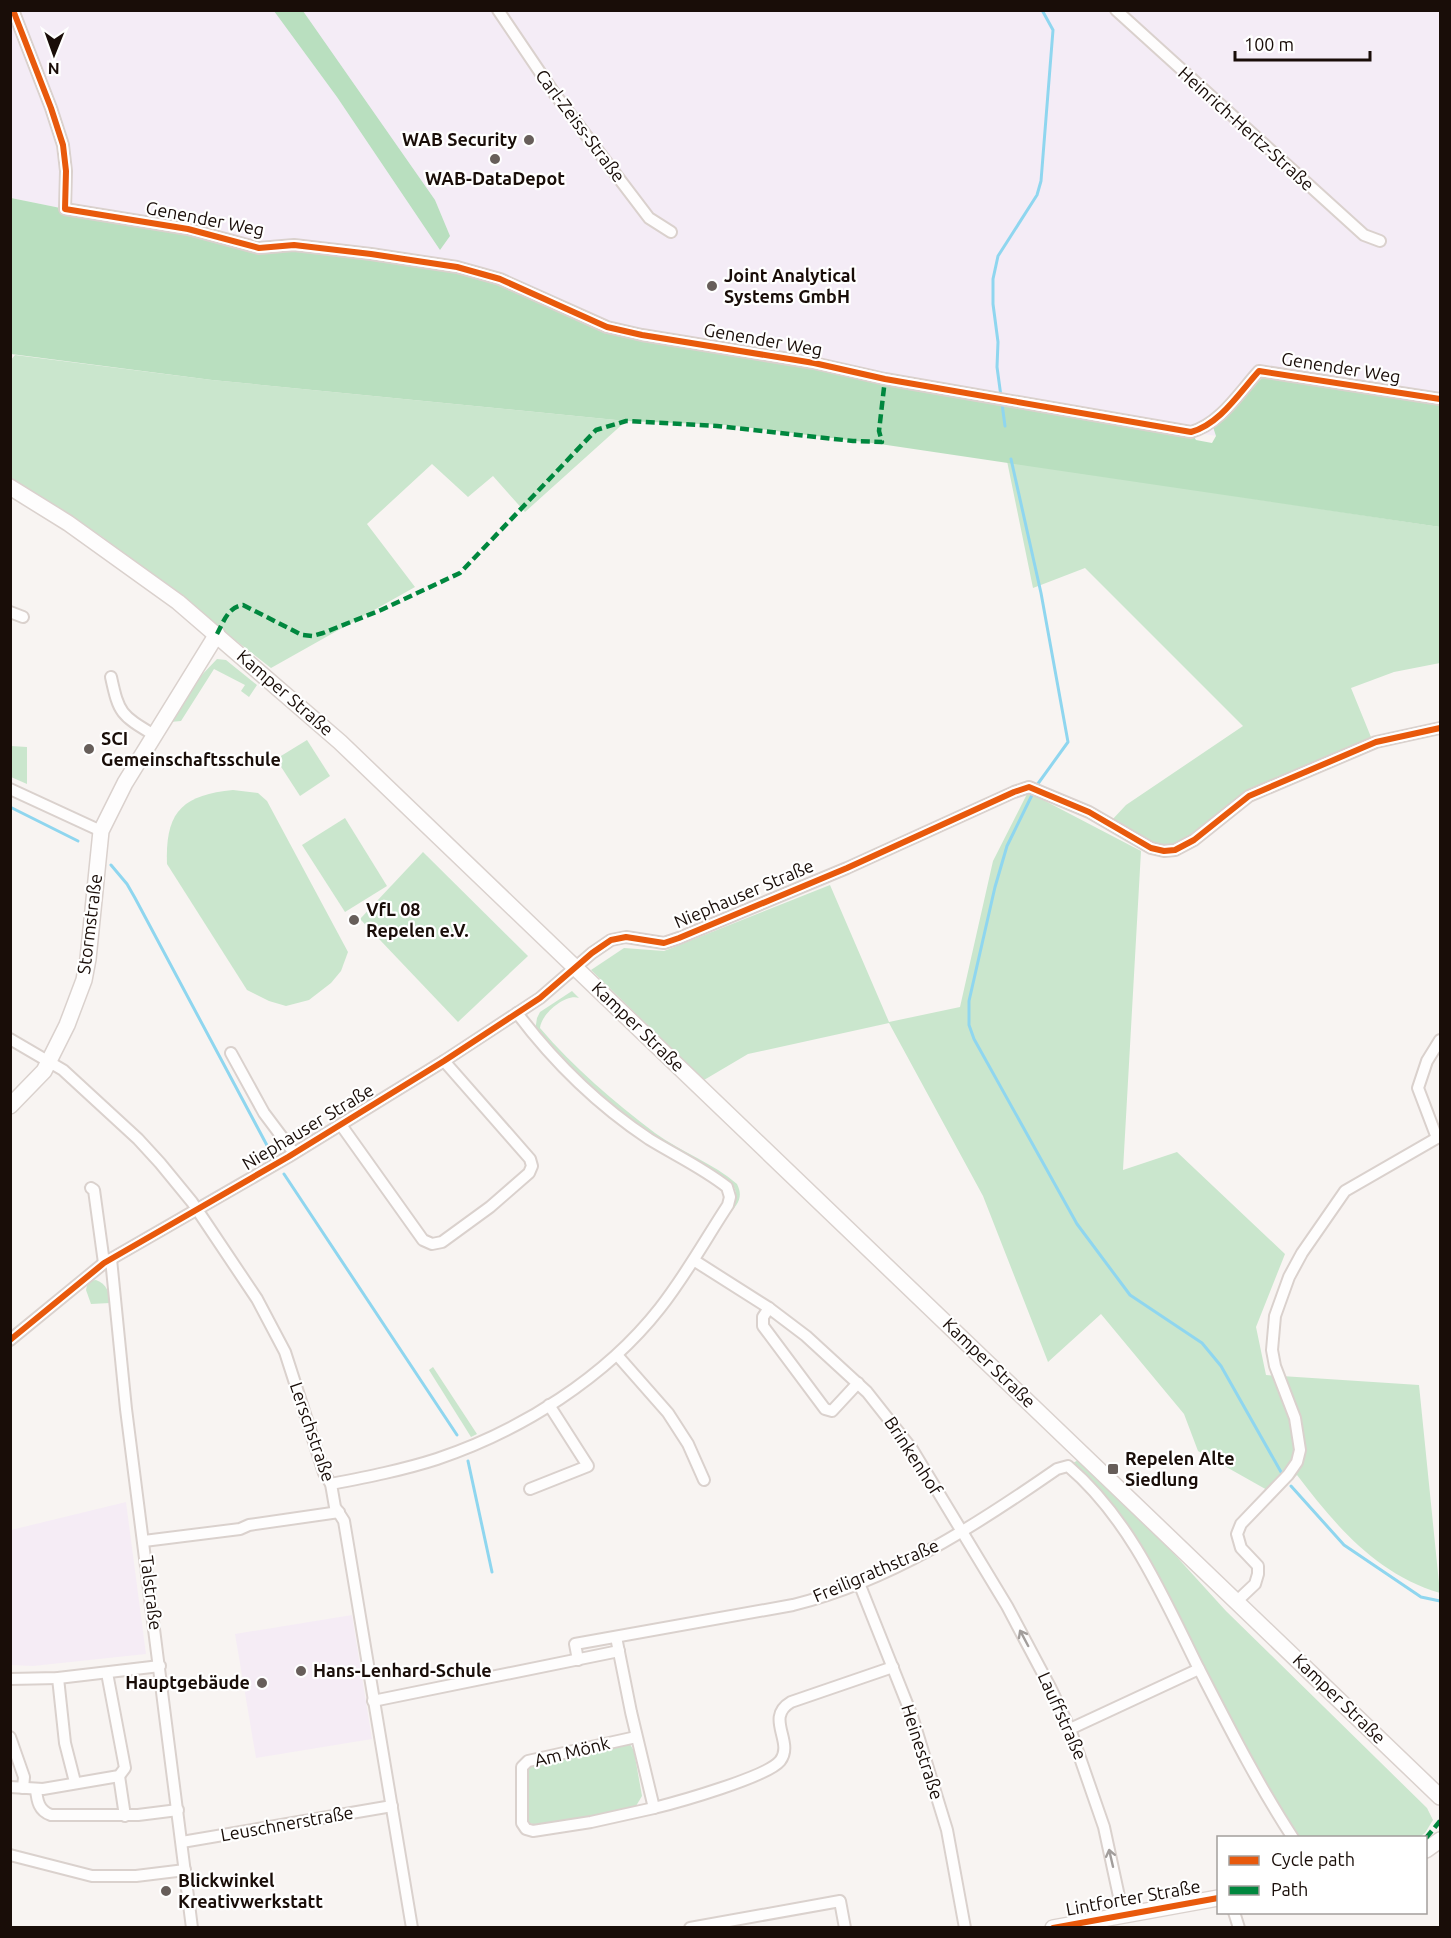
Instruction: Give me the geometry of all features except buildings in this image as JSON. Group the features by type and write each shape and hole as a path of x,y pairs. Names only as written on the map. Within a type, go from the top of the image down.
{"main road":[{"name":"Kamper Straße","path":"10,487 68,523 151,582 217,634 340,742 1440,1797"},
{"name":"Stormstraße","path":"10,1106 44,1071 67,1025 87,970 101,831 124,783 217,634"},
{"path":"1427,1850 1440,1840"},
{"name":"Lintforter Straße","path":"1053,1928 1217,1898"}],"street":[{"name":"Genender Weg","path":"13,10 63,145 66,171 65,209 188,228 259,248 294,245 456,267 500,279 607,327 642,335 814,363 885,379 1191,432 1202,429 1216,419 1258,371 1440,399"},
{"name":"Carl-Zeiss-Straße","path":"498,10 554,93 649,218 671,232"},
{"name":"Heinrich-Hertz-Straße","path":"1116,10 1364,235 1380,241"},
{"path":"10,612 23,617"},
{"path":"111,677 116,701 121,710 128,719 154,735"},
{"name":"Niephauser Straße","path":"10,1340 107,1261 198,1211 444,1061 540,998 611,940 626,938 664,943 679,938 847,868 1029,786 1089,812 1151,848 1164,851 1175,850 1194,840 1249,796 1376,742 1440,728"},
{"path":"10,789 101,831"},
{"path":"331,1484 380,1475 437,1459 485,1439 549,1406 580,1385 617,1355 661,1308 695,1261 728,1205 730,1197 727,1187 650,1139 589,1093 538,1041 517,1013"},
{"name":"Lerschstraße","path":"10,1039 63,1070 160,1163 198,1211 257,1299 285,1352 324,1473 331,1484 335,1507 344,1521 412,1928"},
{"path":"1237,1601 1255,1584 1258,1574 1258,1566 1241,1548 1237,1533 1241,1524 1288,1475 1297,1462 1300,1450 1295,1418 1275,1366 1272,1350 1275,1316 1280,1298 1302,1253 1345,1191 1437,1138 1418,1088 1427,1061 1440,1040"},
{"path":"231,1053 264,1113 294,1154"},
{"path":"341,1125 423,1240 432,1244 442,1242 490,1207 529,1173 532,1166 530,1159 444,1061"},
{"path":"91,1188 94,1190 107,1261"},
{"name":"Talstraße","path":"107,1261 192,1928"},
{"name":"Brinkenhof","path":"695,1261 806,1335 858,1383 912,1449 962,1533"},
{"path":"768,1308 763,1317 763,1326 825,1409 832,1411 858,1383"},
{"path":"617,1355 668,1413 688,1444 704,1480"},
{"path":"530,1490 588,1466 549,1406"},
{"name":"Freiligrathstraße","path":"578,1660 575,1644 793,1605 859,1583 962,1533 1057,1469 1068,1466 1125,1530 1153,1575 1199,1669"},
{"path":"144,1540 339,1512"},
{"name":"Lauffstraße","path":"962,1533 1006,1606 1070,1729 1104,1827 1124,1915"},
{"name":"Heinestraße","path":"859,1583 912,1716 947,1830 965,1928"},
{"path":"616,1637 636,1737 654,1808"},
{"path":"373,1701 619,1651"},
{"path":"10,1679 58,1678 160,1666"},
{"name":"Am Mönk","path":"636,1737 528,1761 522,1767 522,1823 526,1829 533,1831 591,1822 654,1808 719,1788 768,1769 779,1762 782,1757 779,1713 783,1707 791,1702 893,1667"},
{"path":"1070,1729 1199,1669 1274,1809 1292,1836"},
{"path":"10,1787 36,1789 119,1776 125,1768 106,1672"},
{"path":"58,1678 65,1743 75,1782"},
{"path":"10,1737 24,1777 23,1788"},
{"path":"119,1776 125,1816"},
{"path":"36,1789 40,1808 44,1813 51,1815 125,1816 178,1810"},
{"name":"Leuschnerstraße","path":"182,1842 392,1806"},
{"path":"10,1855 92,1876 136,1876 185,1870"},
{"path":"690,1928 840,1901 845,1928"}],"shaded area":[{"path":"10,11 1440,11 1440,471 1191,432 613,325 259,248 11,198"},
{"path":"126,1502 146,1654 33,1666 11,1665 11,1530"},
{"name":"Hans-Lenhard-Schule","path":"352,1615 372,1739 256,1758 235,1634"}],"green space":[{"path":"274,11 303,11 435,200 450,236 440,250 337,97"},
{"path":"11,198 259,248 294,245 500,279 607,327 1191,432 1196,440 1212,443 1216,436 1213,427 1264,376 1440,405 1440,527 880,444 727,425 626,421 212,380 11,354"},
{"path":"15,355 212,380 626,421 525,512 493,476 468,497 432,464 367,524 415,587 271,668 101,536 11,479 10,361"},
{"path":"1007,461 1440,527 1440,663 1394,672 1351,688 1373,742 1242,797 1193,839 1164,849 1111,821 1126,805 1243,726 1085,568 1033,588"},
{"path":"217,659 226,660 257,685 249,697 241,691 245,685 214,669 181,721 170,722 198,679"},
{"path":"307,740 330,776 300,796 276,759"},
{"path":"11,746 27,747 27,784 11,777"},
{"path":"233,790 258,793 267,801 348,952 341,971 331,983 309,1000 286,1006 269,1001 247,990 167,864 169,831 180,809 201,796"},
{"path":"1028,792 1141,851 1123,1170 1177,1152 1285,1254 1256,1327 1266,1375 1419,1385 1440,1593 1417,1585 1377,1561 1343,1530 1297,1475 1276,1495 1198,1451 1184,1414 1101,1314 1048,1362 983,1196 889,1023 748,1054 704,1080 591,970 624,948 664,951 830,885 889,1022 960,1007 993,861"},
{"path":"345,818 387,886 345,912 302,845"},
{"path":"423,852 528,956 458,1022 360,919"},
{"path":"572,991 579,998 568,999 555,1006 541,1022 540,1028 580,1070 639,1121 665,1140 718,1170 737,1184 740,1197 728,1215 736,1195 730,1182 621,1114 535,1031 540,1012"},
{"path":"96,1280 107,1289 110,1303 91,1304 86,1290 88,1281"},
{"path":"433,1367 477,1434 471,1437 429,1370"},
{"path":"1085,1456 1226,1611 1427,1808 1433,1820 1425,1833 1421,1836 1292,1836 1125,1530 1068,1466"},
{"path":"630,1744 634,1751 642,1796 636,1806 603,1815 538,1825 528,1823 526,1770 529,1766"}],"waterway":[{"path":"1005,426 997,367 998,342 993,304 993,279 998,256 1037,195 1041,181 1053,30 1042,10"},
{"path":"1011,459 1041,593 1068,742 1037,785"},
{"path":"1033,793 1007,846 995,887 969,1001 969,1025 974,1039 1077,1224 1130,1295 1202,1343 1221,1366 1281,1472"},
{"path":"10,807 78,841"},
{"path":"111,865 135,898 270,1151"},
{"path":"284,1174 457,1435"},
{"path":"468,1461 492,1572"},
{"path":"1291,1486 1344,1545 1421,1597 1440,1601"}],"marked path":[{"path":"217,634 230,612 243,605 302,635 312,636 381,610 460,573 596,430 626,421 717,426 853,441 882,442 879,431 885,379"},
{"path":"1427,1837 1440,1821"}],"cycle path":[{"path":"13,10 63,145 66,171 65,209 188,229 259,248 294,245 457,267 500,279 607,327 642,335 814,363 885,379 1191,432 1220,415 1259,371 1440,399"},
{"path":"10,1340 104,1263 288,1157 444,1061 540,998 592,953 611,940 626,937 664,943 679,938 847,868 1029,787 1089,812 1151,848 1164,851 1175,850 1194,840 1249,796 1376,742 1440,728"},
{"path":"1053,1928 1217,1898"}],"place":[{"name":"WAB Security","path":"529,140"},
{"name":"WAB-DataDepot","path":"495,159"},
{"name":"Joint Analytical Systems GmbH","path":"712,286"},
{"name":"SCI Gemeinschaftsschule","path":"89,749"},
{"name":"VfL 08 Repelen e.V.","path":"354,920"},
{"name":"Repelen Alte Siedlung","path":"1113,1469"},
{"name":"Hans-Lenhard-Schule","path":"301,1671"},
{"name":"Hauptgebäude","path":"262,1683"},
{"name":"Blickwinkel Kreativwerkstatt","path":"166,1891"}]}
